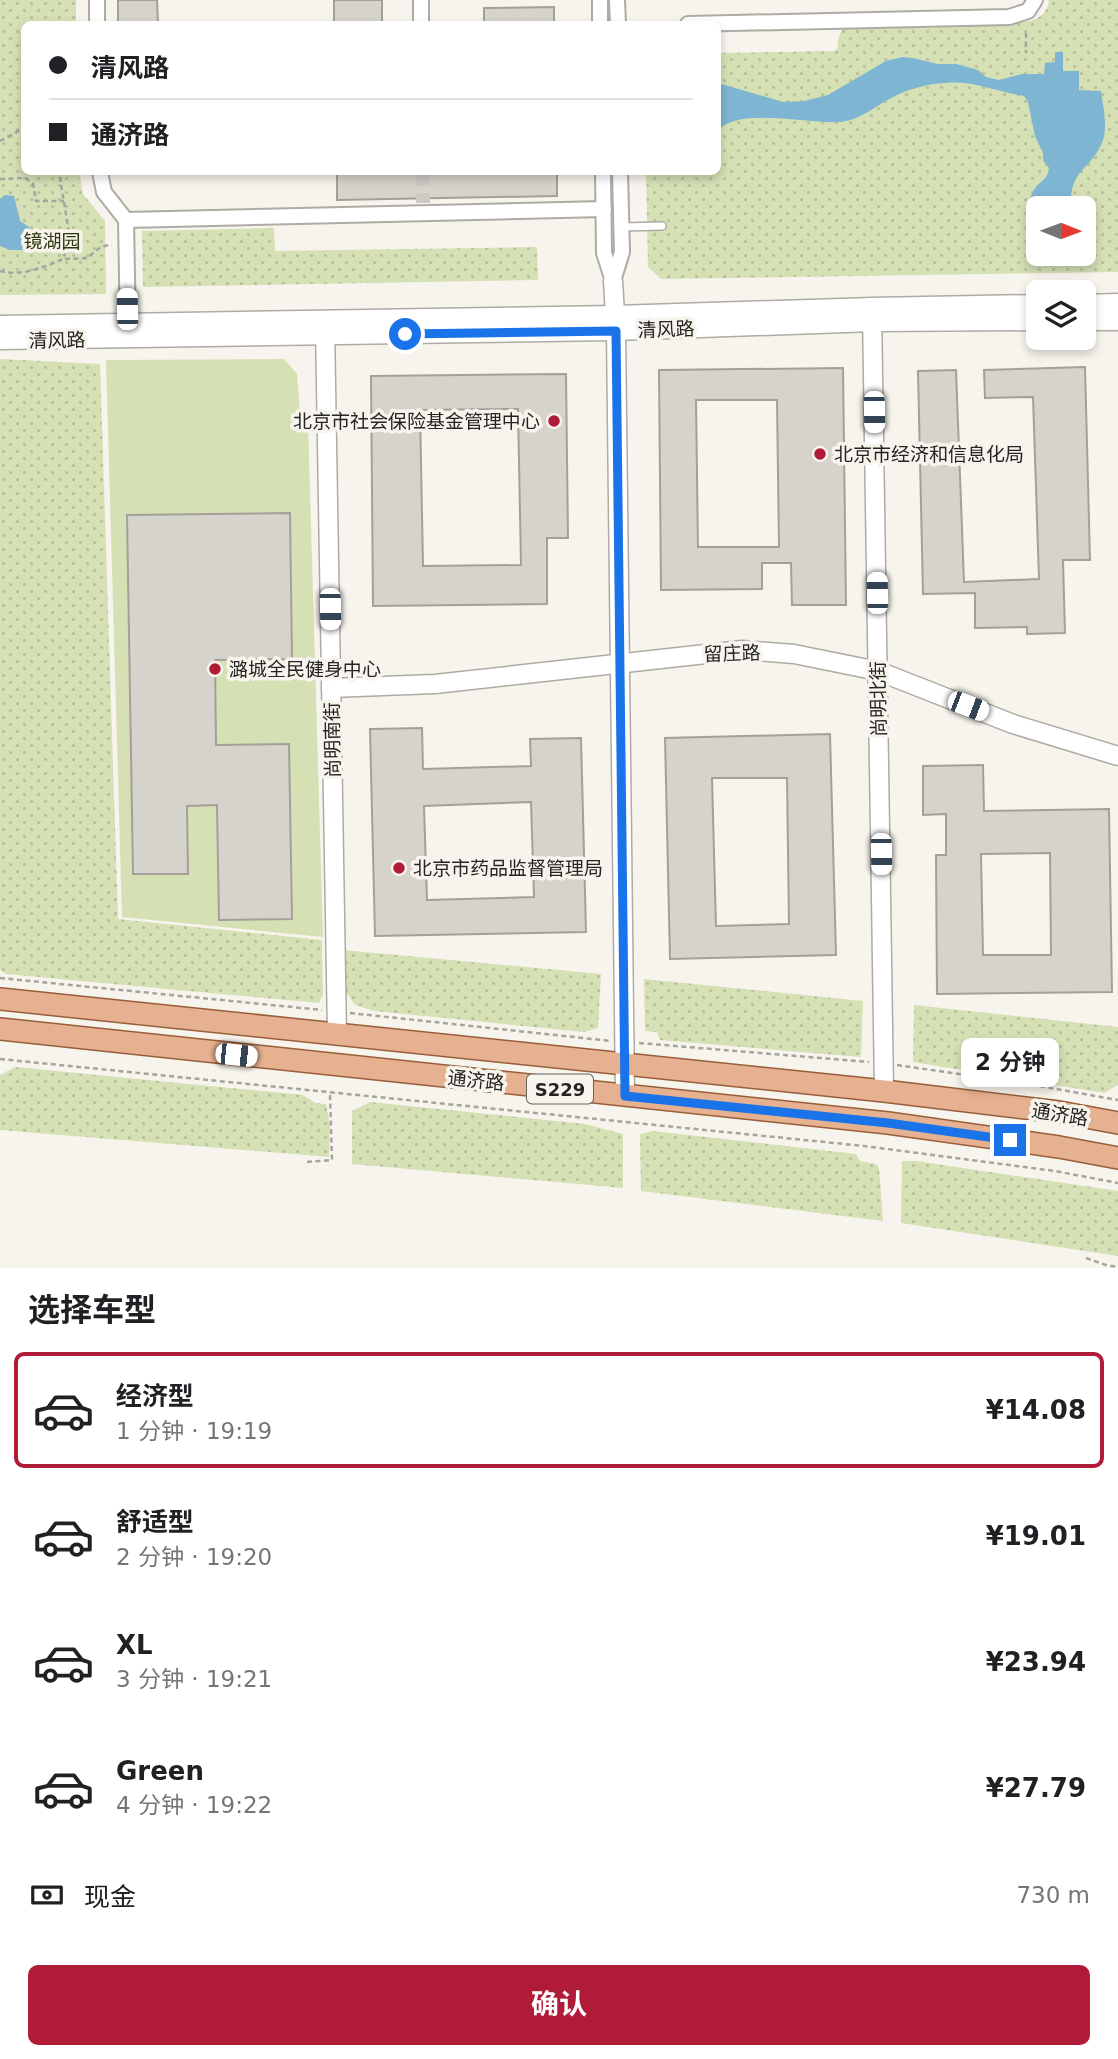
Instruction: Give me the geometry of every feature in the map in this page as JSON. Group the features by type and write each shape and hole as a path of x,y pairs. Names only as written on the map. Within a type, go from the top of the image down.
{"main road":[{"name":"通济路","path":"0,999 884,1091 1059,1112 1118,1123"},
{"name":"通济路","path":"0,1029 888,1123 1118,1158"}],"street":[{"path":"97,0 97,21"},
{"path":"421,0 421,21"},
{"path":"600,0 600,21"},
{"path":"617,0 618,21"},
{"path":"721,23 1009,17 1028,11 1035,0"},
{"path":"101,175 104,192 126,220 128,331"},
{"path":"603,175 604,253 613,281 615,323 625,1096"},
{"path":"613,281 622,252 620,175"},
{"path":"126,220 423,208 604,209"},
{"path":"1096,304 1118,303"},
{"name":"清风路","path":"0,340 128,331 615,323 872,315 1026,305"},
{"name":"清风路","path":"872,315 1026,321"},
{"name":"尚明北街","path":"872,315 884,1091"},
{"path":"1096,321 1118,321"},
{"name":"清风路","path":"0,325 128,331"},
{"name":"尚明南街","path":"326,327 337,1035"},
{"name":"留庄路","path":"331,688 435,684 742,650 794,654 878,671 1013,724 1118,756"}],"lane":[{"path":"621,227 662,226"}],"path":[{"path":"1026,33 1026,52"},
{"path":"0,141 21,130"},
{"path":"60,175 70,239 63,259"},
{"path":"0,179 26,178 33,184 36,201 64,201"},
{"path":"0,271 26,271 63,259 88,258 96,249 106,245 126,246"},
{"name":"通济路","path":"0,978 625,1042 884,1064 1028,1084 1118,1100"},
{"name":"通济路","path":"0,1059 864,1146 1055,1171 1118,1183"},
{"path":"307,1162 332,1160 330,1094"},
{"path":"1086,1258 1118,1267"}],"green space":[{"name":"镜湖园","path":"0,0 76,0 76,21 21,21 21,175 80,175 83,194 105,221 106,294 0,295"},
{"path":"1049,0 1118,0 1118,272 661,279 648,267 646,175 721,175 721,53 834,51 838,48 842,29 852,25 1031,21 1043,13"},
{"path":"274,228 275,251 537,247 538,280 143,287 142,231"},
{"path":"0,359 100,364 118,919 322,940 323,995 319,1003 6,974 0,970"},
{"name":"潞城全民健身中心","path":"284,359 297,374 300,413 308,422 323,937 122,917 106,360"},
{"path":"343,950 601,974 598,1028 584,1032 374,1011 355,1005 344,989"},
{"path":"644,979 863,1001 861,1057 660,1040 657,1032 645,1031"},
{"path":"914,1005 1118,1027 1118,1085 1104,1093 913,1062"},
{"path":"15,1067 303,1095 315,1103 326,1104 330,1126 329,1157 0,1130 0,1075"},
{"path":"370,1102 585,1124 623,1134 623,1188 352,1164 352,1111"},
{"path":"653,1131 856,1154 860,1161 876,1164 879,1168 883,1221 641,1191 640,1134"},
{"path":"902,1161 1118,1191 1118,1256 901,1223"}],"water":[{"path":"1055,52 1063,52 1063,71 1079,71 1079,90 1101,91 1105,118 1103,139 1096,154 1076,178 1071,196 1031,196 1046,177 1049,168 1043,160 1028,102 1024,96 965,83 918,87 846,121 758,118 742,119 721,128 721,84 783,102 804,101 828,95 886,61 903,57 937,64 956,64 999,80 1022,74 1044,74 1045,63 1055,62"},
{"path":"5,195 14,196 20,221 29,227 31,243 24,250 10,250 0,246 0,199"}],"building":[{"path":"118,0 157,0 158,21 118,21"},
{"path":"334,0 382,0 382,21 334,21"},
{"path":"554,7 554,21 484,21 484,8"},
{"path":"337,175 557,175 557,196 337,200"},
{"path":"1085,367 1090,560 1063,560 1065,633 1027,634 1027,627 975,628 975,593 923,594 918,371 956,370 964,582 1039,579 1033,397 985,398 984,370"},
{"path":"843,368 846,605 792,605 791,563 762,563 762,589 661,590 659,370","holes":["696,400 777,400 779,547 698,547"]},
{"path":"566,374 568,538 547,538 547,604 373,606 371,376","holes":["518,409 521,565 423,566 420,410"]},
{"path":"290,513 292,659 215,660 216,745 289,744 292,919 219,920 217,805 187,806 188,874 133,874 127,515"},
{"path":"422,728 423,769 531,766 530,739 581,738 586,932 375,936 370,729","holes":["531,802 534,897 427,900 424,806"]},
{"path":"830,734 836,955 670,959 665,738","holes":["712,778 787,778 789,924 716,926"]},
{"path":"983,765 984,811 1109,809 1112,992 937,994 936,855 946,855 946,814 923,815 923,766","holes":["1050,853 1051,955 983,955 981,854"]}],"tunnel":[{"path":"423,175 423,203"}],"place":[{"name":"北京市社会保险基金管理中心","path":"554,421"},
{"name":"北京市经济和信息化局","path":"820,454"},
{"name":"潞城全民健身中心","path":"215,669"},
{"name":"北京市药品监督管理局","path":"399,868"}],"route":[{"path":"405,334 616,331 625,1096 888,1123 1010,1140"}]}
